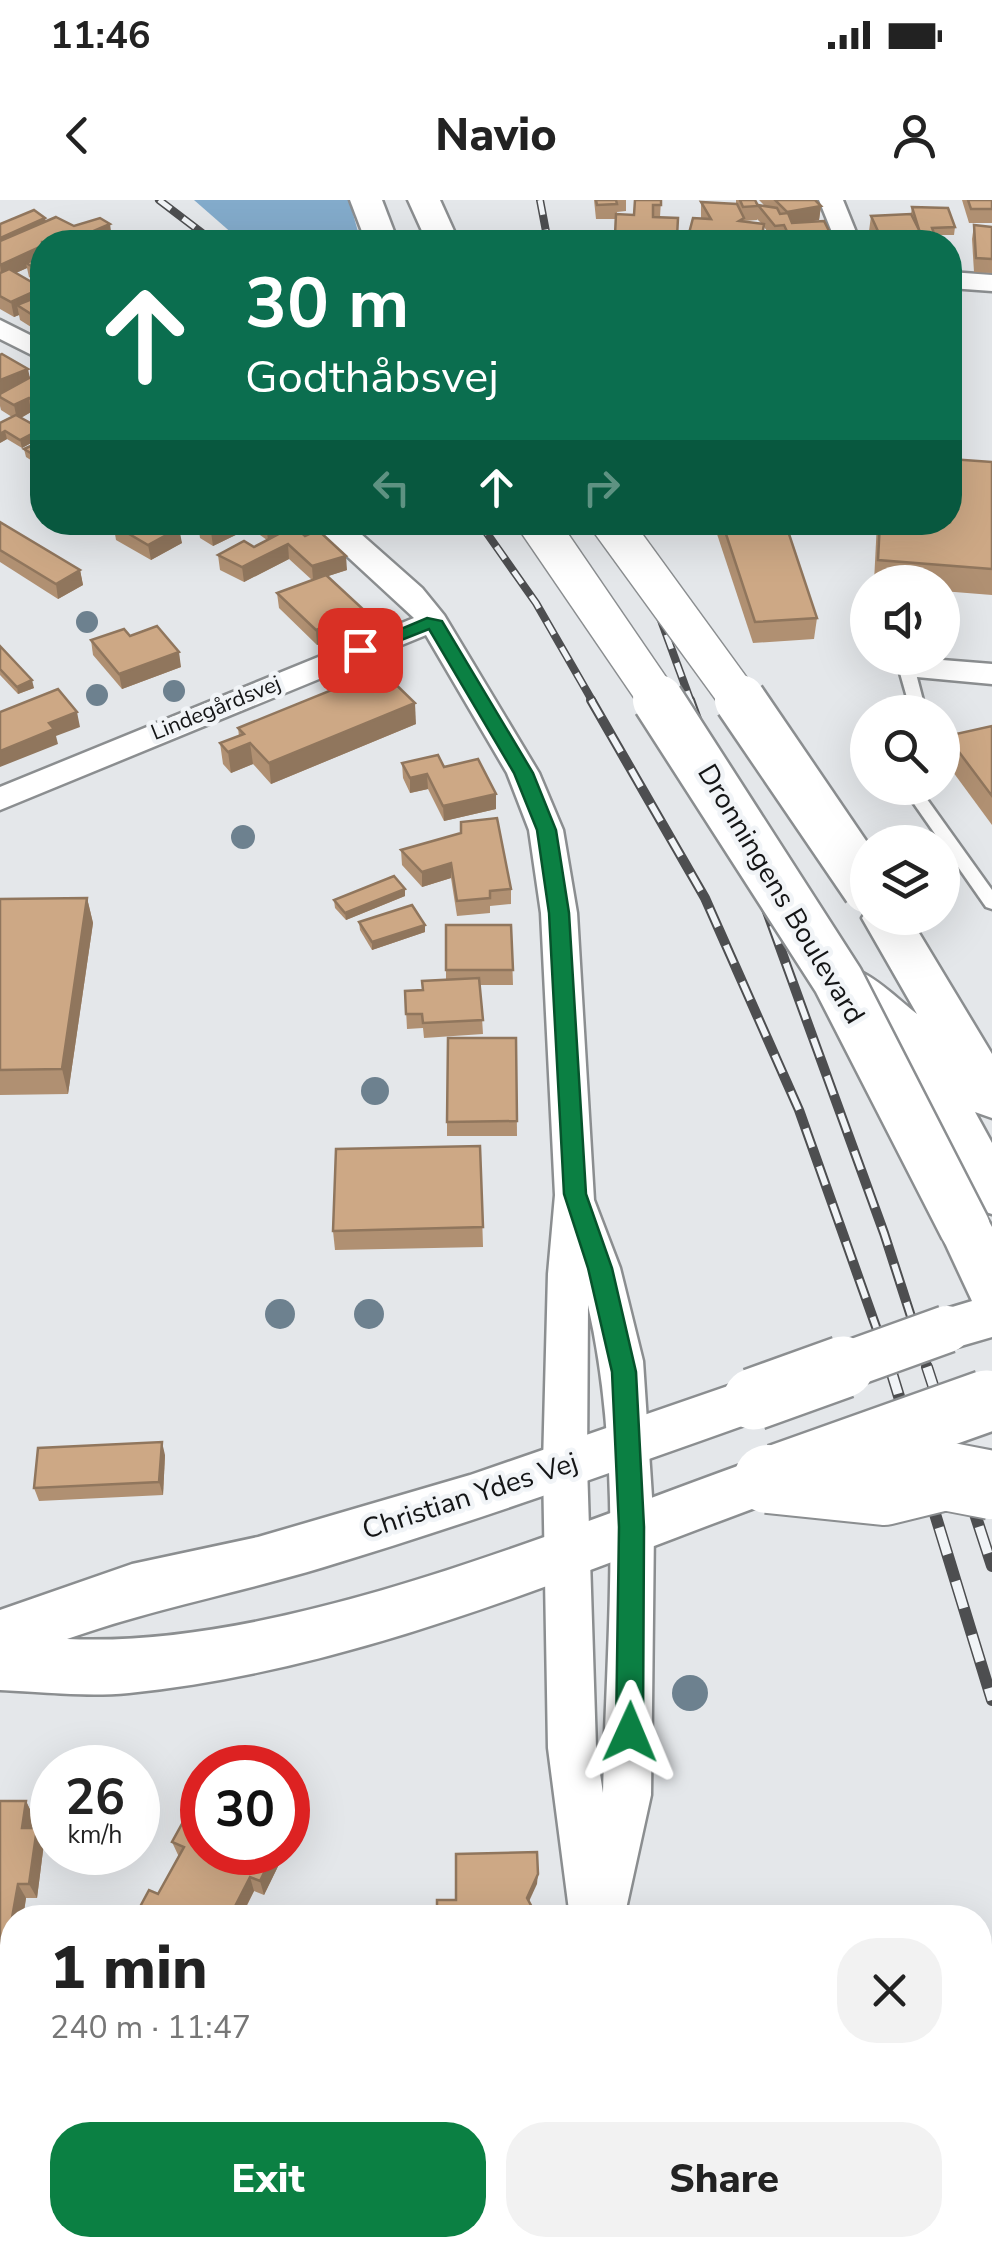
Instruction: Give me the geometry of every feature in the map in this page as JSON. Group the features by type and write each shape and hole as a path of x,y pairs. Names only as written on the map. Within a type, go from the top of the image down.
{"main road":[{"path":"366,200 377,230"},
{"path":"424,200 438,230"},
{"name":"Dronningens Boulevard","path":"546,535 721,792 838,980 906,1032 978,1211"},
{"path":"619,535 796,777 850,860"},
{"path":"896,935 992,1098"},
{"path":"978,1211 992,1286"},
{"path":"768,1479 884,1492 946,1476 992,1486"}],"street":[{"path":"831,200 843,230"},
{"path":"962,281 992,283"},
{"path":"0,328 30,345"},
{"path":"341,535 363,551 433,621 523,773 546,830 559,913 575,1194 568,1274 565,1466 572,1748 596,1905"},
{"name":"Lindegårdsvej","path":"0,799 433,621"},
{"path":"960,671 992,674"},
{"path":"575,1194 600,1268 622,1361 632,1527 627,1796 601,1905"},
{"name":"Christian Ydes Vej","path":"0,1636 132,1590 258,1562 565,1466 970,1322"},
{"path":"0,1663 127,1666 268,1643 568,1550 989,1400"}],"lane":[{"path":"923,805 992,903"}],"shaded area":[{"path":"194,200 349,200 358,230 228,230"}],"building":[{"path":"596,200 616,200 617,204 597,205"},
{"path":"635,200 661,200 661,205 653,205 653,217 678,218 677,230 615,230 616,214 634,215"},
{"path":"740,200 755,200 758,206 743,207"},
{"path":"775,200 815,200 821,206 787,212"},
{"path":"968,200 992,200 992,209 971,209"},
{"path":"701,202 737,204 744,218 739,221 764,224 763,230 690,230 693,218 711,219"},
{"path":"758,205 777,208 780,214 788,213 792,223 824,221 828,230 786,230 784,225 775,226"},
{"path":"912,207 948,208 955,227 919,230"},
{"path":"34,210 45,218 0,238 0,224"},
{"path":"911,214 919,230 877,230 871,216"},
{"path":"56,217 74,226 100,218 110,224 96,230 30,230 30,251 0,265 0,241"},
{"path":"974,225 992,227 992,259 976,258"},
{"path":"9,269 30,281 30,293 11,302 0,296 0,273"},
{"path":"30,300 30,313 17,305"},
{"path":"2,354 28,369 0,380"},
{"path":"30,378 30,399 14,405 0,394"},
{"path":"16,415 30,423 30,435 20,440 5,431 0,434 0,423"},
{"path":"962,460 992,462 992,569 878,560 879,535 962,535"},
{"path":"0,522 80,570 56,584 0,550"},
{"path":"131,535 166,535 148,545"},
{"path":"277,535 323,535 346,556 312,566 288,544 242,567 218,555 244,541 254,547"},
{"path":"726,535 789,535 817,618 755,622"},
{"path":"326,575 365,611 316,630 277,593"},
{"path":"157,626 179,652 119,674 91,640 124,629 130,636"},
{"path":"0,646 32,680 17,687 0,669"},
{"path":"381,670 415,703 269,763 250,743 228,752 220,743 244,734 238,728"},
{"path":"58,689 77,712 49,723 54,729 0,751 0,712"},
{"path":"992,726 992,796 960,753 960,733"},
{"path":"438,755 444,767 478,759 496,794 443,806 427,774 410,778 402,763"},
{"path":"497,818 511,889 490,891 490,898 457,901 451,863 422,872 401,850 461,833 461,822"},
{"path":"394,876 405,889 345,913 334,900"},
{"path":"87,898 62,1069 0,1070 0,899"},
{"path":"412,905 425,925 372,942 359,922"},
{"path":"446,925 511,925 513,970 446,970"},
{"path":"479,978 483,1020 423,1023 422,1014 406,1014 405,991 423,990 422,981"},
{"path":"448,1038 516,1038 517,1121 447,1122"},
{"path":"480,1146 483,1227 333,1231 336,1149"},
{"path":"162,1442 159,1482 34,1488 38,1448"},
{"path":"0,1801 26,1801 22,1828 30,1828 29,1884 18,1884 14,1905 0,1905"},
{"path":"180,1827 180,1845 172,1842"},
{"path":"537,1852 538,1874 527,1898 531,1905 437,1905 437,1900 456,1900 456,1854"},
{"path":"180,1854 180,1875 263,1875 260,1881 250,1877 236,1905 141,1905 149,1890 158,1894"}],"railway":[{"path":"159,200 198,230"},
{"path":"540,200 546,230"},
{"path":"488,535 536,603 593,702"},
{"path":"630,535 691,702"},
{"path":"591,700 705,898 799,1110 891,1369"},
{"path":"690,700 884,1233 928,1369"},
{"path":"890,1367 992,1700"},
{"path":"927,1367 992,1566"}],"route":[{"path":"360,650 433,621 523,773 546,830 559,913 575,1194 600,1268 624,1372 632,1527 630,1732"}]}
